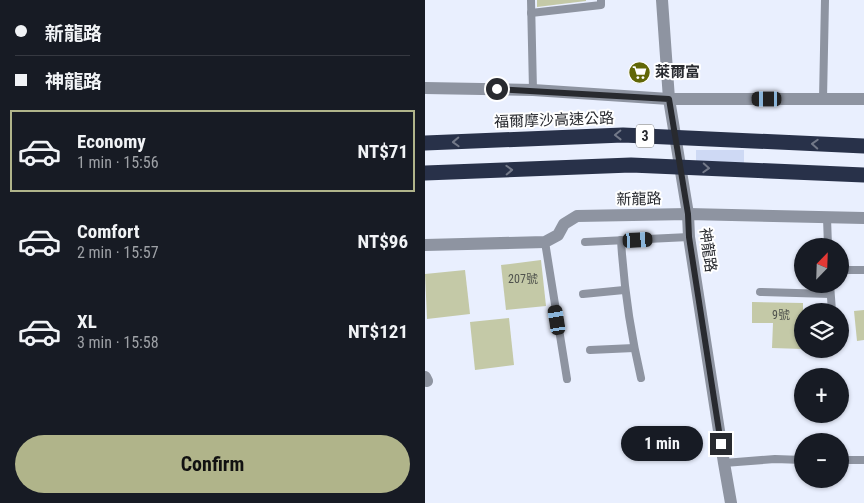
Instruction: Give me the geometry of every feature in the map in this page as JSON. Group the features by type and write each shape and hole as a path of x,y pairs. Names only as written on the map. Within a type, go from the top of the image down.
{"highway":[{"name":"福爾摩沙高速公路","path":"425,143 623,135 864,146"},
{"name":"3","path":"425,173 631,165 864,175"}],"street":[{"name":"神龍路","path":"662,0 669,99 731,503"},
{"path":"425,88 533,90 669,99 864,99"},
{"name":"新龍路","path":"545,242 558,235 564,224 577,216 688,214 864,218"},
{"path":"425,244 545,242"}],"lane":[{"path":"531,0 533,90"},
{"path":"531,13 601,5 601,0"},
{"path":"823,99 825,0"},
{"path":"827,218 828,238"},
{"path":"585,242 689,237"},
{"path":"621,240 624,290 641,378"},
{"path":"545,242 567,379"},
{"path":"849,270 864,270"},
{"path":"583,294 624,290"},
{"path":"760,292 830,294 831,303"},
{"path":"590,350 634,348"},
{"path":"724,463 775,459 794,460"},
{"path":"849,460 864,460"}],"shaded area":[{"path":"696,150 744,150 744,174 696,174"}],"building":[{"path":"537,0 586,0 586,1 537,7"},
{"path":"541,260 546,306 506,310 501,265"},
{"path":"465,270 470,314 427,319 425,274"},
{"path":"752,302 803,303 794,303 794,349 772,348 773,323 752,323"},
{"path":"864,310 864,340 857,341 854,311"},
{"path":"509,318 514,365 475,370 470,322"}],"place":[{"name":"萊爾富","path":"639,72"}],"route":[{"path":"497,89 669,99 688,214 689,237 721,444"}]}
